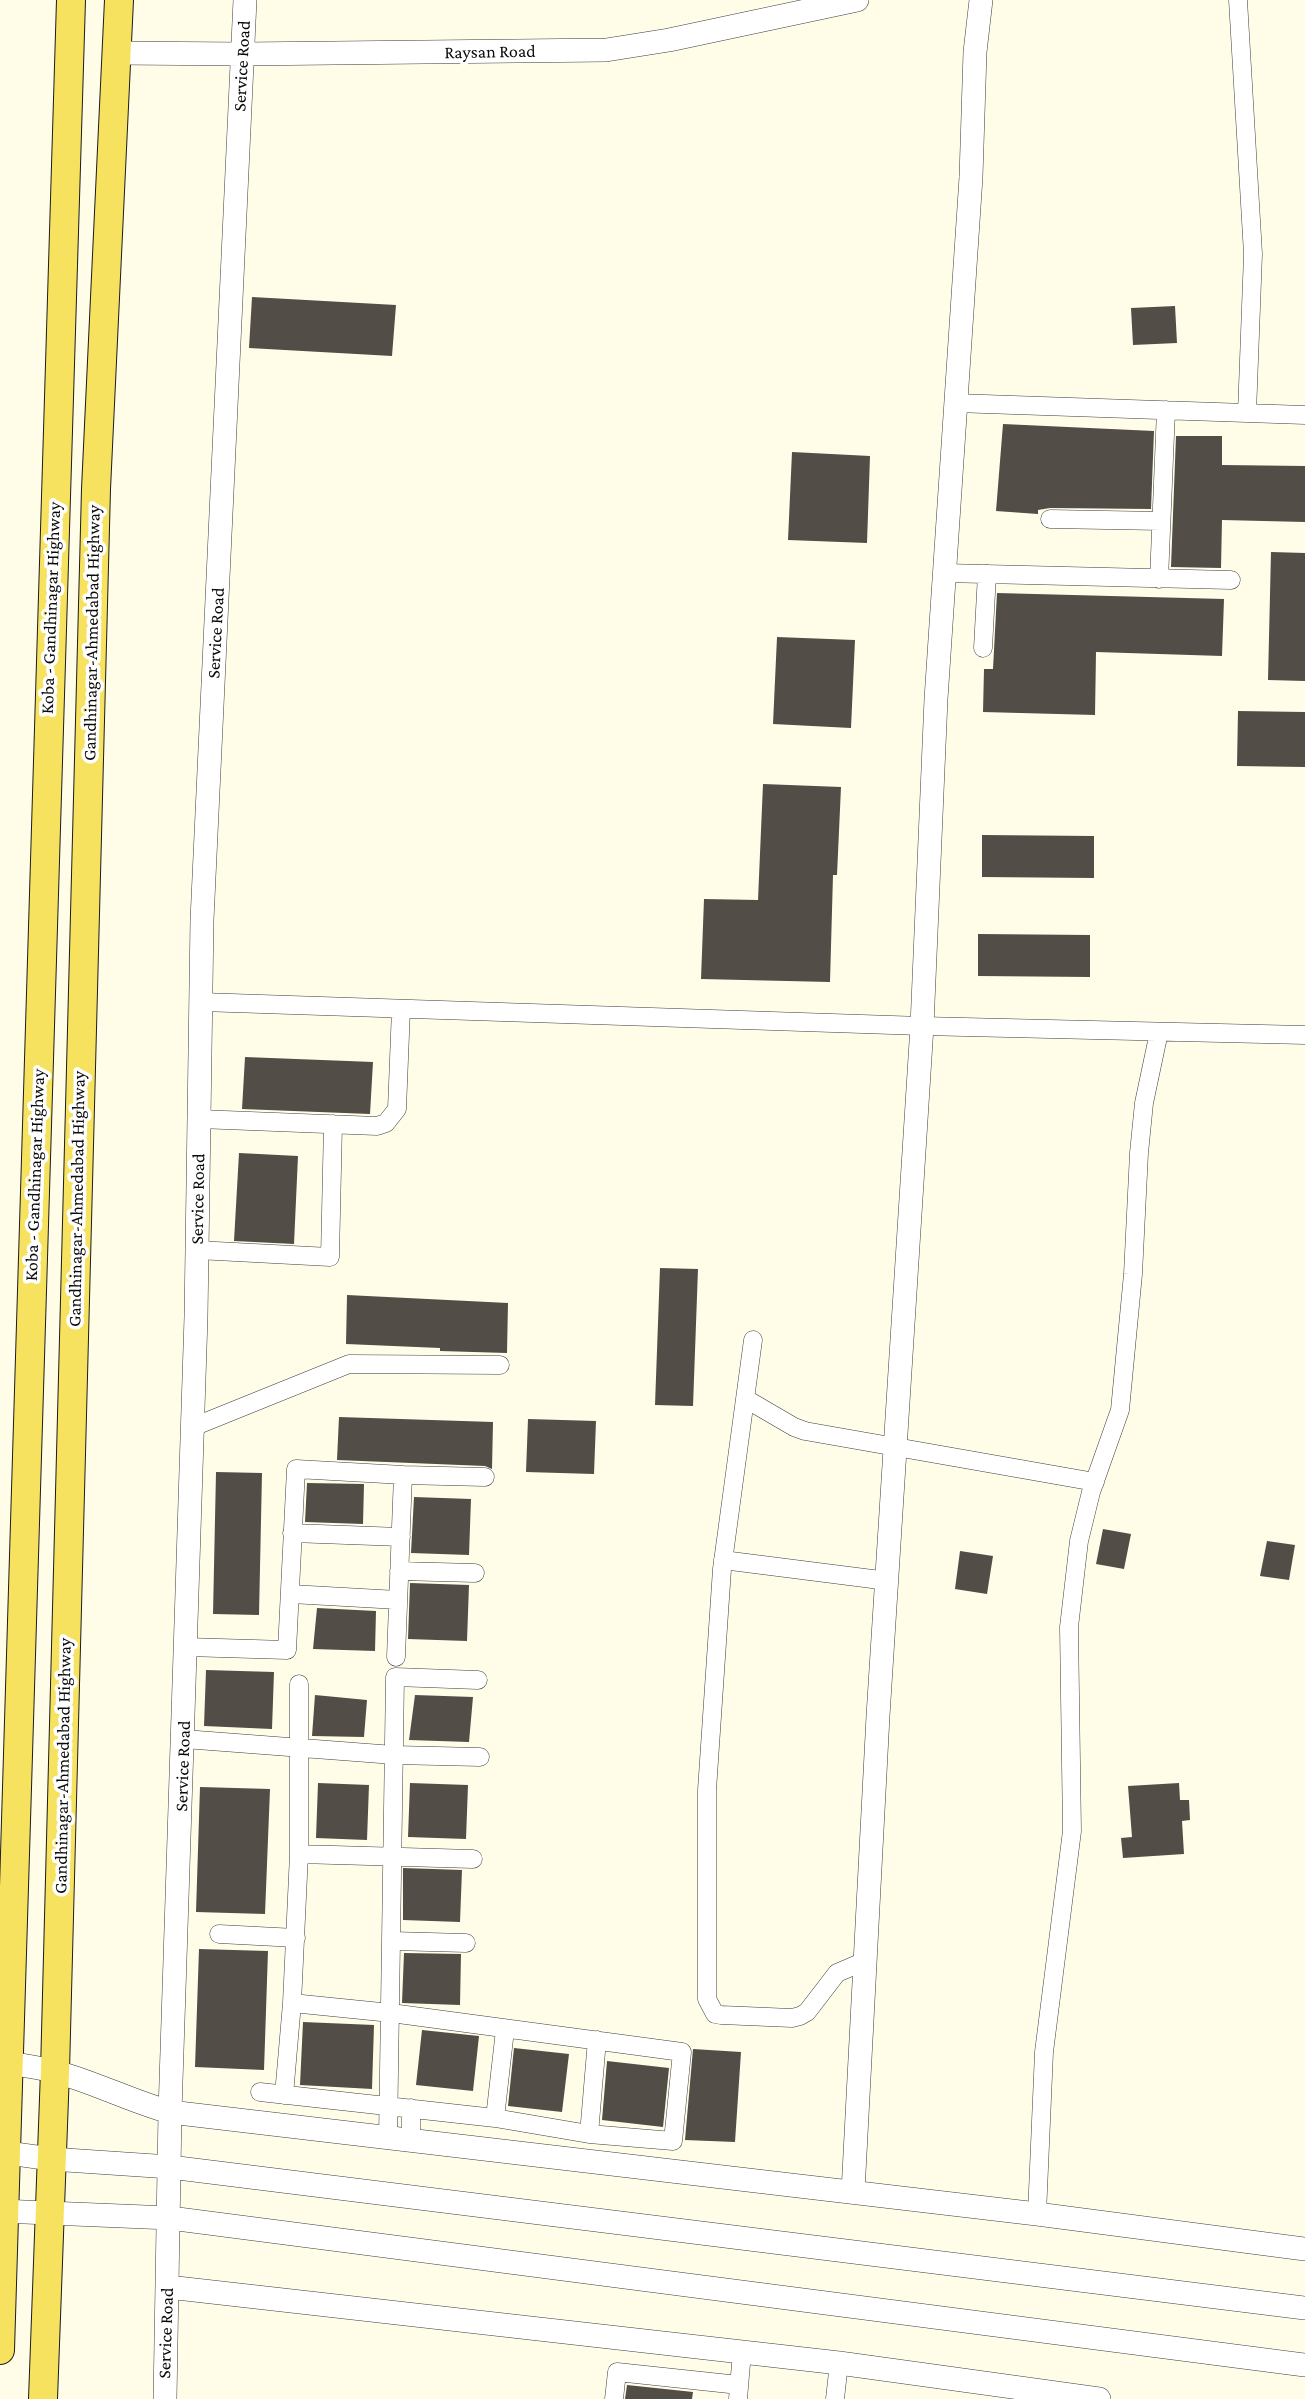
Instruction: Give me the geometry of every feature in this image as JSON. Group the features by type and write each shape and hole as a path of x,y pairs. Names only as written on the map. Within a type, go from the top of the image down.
{"main road":[{"name":"Koba - Gandhinagar Highway","path":"0,2350 4,2063 71,0"},
{"name":"Gandhinagar-Ahmedabad Highway","path":"43,2399 55,2071 96,489 119,0"}],"street":[{"name":"Service Road","path":"164,2399 170,2218 170,2112 184,1739 197,1250 203,906 245,0"},
{"name":"Raysan Road","path":"118,53 606,50 669,40 857,0"},
{"path":"853,2192 895,1445 922,1027 936,699 971,177 975,52 980,0"},
{"path":"1238,0 1253,254 1248,413"},
{"path":"956,403 1305,415"},
{"path":"1158,579 1166,410"},
{"path":"1050,519 1161,521"},
{"path":"944,573 1231,580"},
{"path":"983,648 987,574"},
{"path":"201,1002 922,1027 1305,1035"},
{"path":"199,1119 377,1126 386,1123 397,1109 401,1009"},
{"path":"1037,2214 1044,2053 1072,1830 1069,1627 1079,1541 1095,1482 1120,1410 1133,1273 1144,1103 1158,1031"},
{"path":"197,1250 330,1257 333,1124"},
{"path":"753,1340 723,1560 707,1790 707,1999 715,2014 792,2018 807,2012 837,1973 865,1961"},
{"path":"192,1427 349,1364 500,1365"},
{"path":"746,1399 805,1431 1095,1482"},
{"path":"186,1647 288,1650 296,1469 485,1477"},
{"path":"396,1657 403,1475"},
{"path":"292,1533 401,1537"},
{"path":"723,1560 888,1581"},
{"path":"400,1571 475,1573"},
{"path":"291,1594 398,1600"},
{"path":"387,2138 396,1677 478,1680"},
{"path":"284,2095 296,1938 299,1684"},
{"path":"184,1739 394,1755 480,1757"},
{"path":"299,1854 473,1859"},
{"path":"219,1934 296,1938"},
{"path":"392,1941 466,1943"},
{"path":"260,2092 495,2118 589,2134 673,2141 682,2052 292,2003"},
{"path":"495,2118 505,2030"},
{"path":"589,2134 597,2040"},
{"path":"4,2063 55,2071 97,2084 141,2104 170,2112 1037,2214 1305,2249"},
{"path":"411,2108 411,2140"},
{"path":"3,2153 170,2167 1305,2308"},
{"path":"2,2211 170,2218 1305,2365"},
{"path":"168,2287 742,2351 1099,2399"},
{"path":"614,2399 617,2372 738,2392 742,2351"},
{"path":"835,2399 839,2363"}],"building":[{"path":"252,297 396,305 392,356 249,348"},
{"path":"1175,306 1177,343 1133,345 1131,308"},
{"path":"1003,424 1154,431 1151,509 1050,508 1038,510 1038,514 996,511"},
{"path":"1176,436 1222,436 1222,465 1305,466 1305,522 1222,520 1221,568 1171,567"},
{"path":"792,452 870,456 867,543 788,540"},
{"path":"1271,552 1305,553 1305,681 1268,680"},
{"path":"997,593 1224,599 1222,656 1096,652 1095,715 983,712 984,669 993,669"},
{"path":"777,637 855,640 851,728 773,724"},
{"path":"1238,711 1305,712 1305,767 1237,766"},
{"path":"763,784 841,787 837,875 833,875 830,982 701,979 704,899 758,900"},
{"path":"982,835 1094,836 1094,878 982,877"},
{"path":"978,934 1090,935 1090,977 978,976"},
{"path":"245,1057 373,1062 370,1114 242,1109"},
{"path":"239,1153 298,1156 294,1244 234,1241"},
{"path":"660,1268 698,1269 693,1406 655,1405"},
{"path":"347,1295 508,1303 507,1353 346,1344"},
{"path":"339,1417 493,1422 492,1469 485,1466 337,1460"},
{"path":"528,1419 596,1421 594,1474 526,1472"},
{"path":"216,1472 262,1473 259,1615 213,1614"},
{"path":"307,1483 364,1484 363,1524 305,1522"},
{"path":"414,1497 471,1499 469,1555 411,1553"},
{"path":"1103,1529 1131,1534 1124,1569 1096,1564"},
{"path":"1267,1541 1295,1545 1289,1580 1260,1576"},
{"path":"960,1551 993,1556 987,1594 955,1589"},
{"path":"410,1583 469,1585 467,1641 408,1639"},
{"path":"317,1608 376,1611 375,1651 313,1649"},
{"path":"206,1670 274,1672 272,1729 204,1726"},
{"path":"315,1695 367,1700 364,1737 312,1736"},
{"path":"415,1695 473,1697 469,1742 409,1740"},
{"path":"318,1783 369,1785 367,1840 316,1838"},
{"path":"410,1783 468,1785 466,1839 408,1837"},
{"path":"1179,1783 1180,1800 1189,1800 1190,1820 1182,1821 1184,1854 1123,1858 1121,1838 1132,1837 1128,1786"},
{"path":"200,1787 270,1789 265,1914 196,1912"},
{"path":"403,1868 462,1870 460,1922 403,1920"},
{"path":"199,1949 268,1951 264,2070 195,2067"},
{"path":"404,1953 461,1954 460,2005 402,2003"},
{"path":"303,2022 374,2025 372,2089 300,2085"},
{"path":"422,2030 479,2036 473,2091 416,2085"},
{"path":"514,2048 569,2054 562,2112 508,2106"},
{"path":"693,2049 741,2052 735,2142 685,2140"},
{"path":"607,2061 669,2068 663,2127 602,2120"},
{"path":"627,2385 693,2392 692,2399 625,2399"}]}
